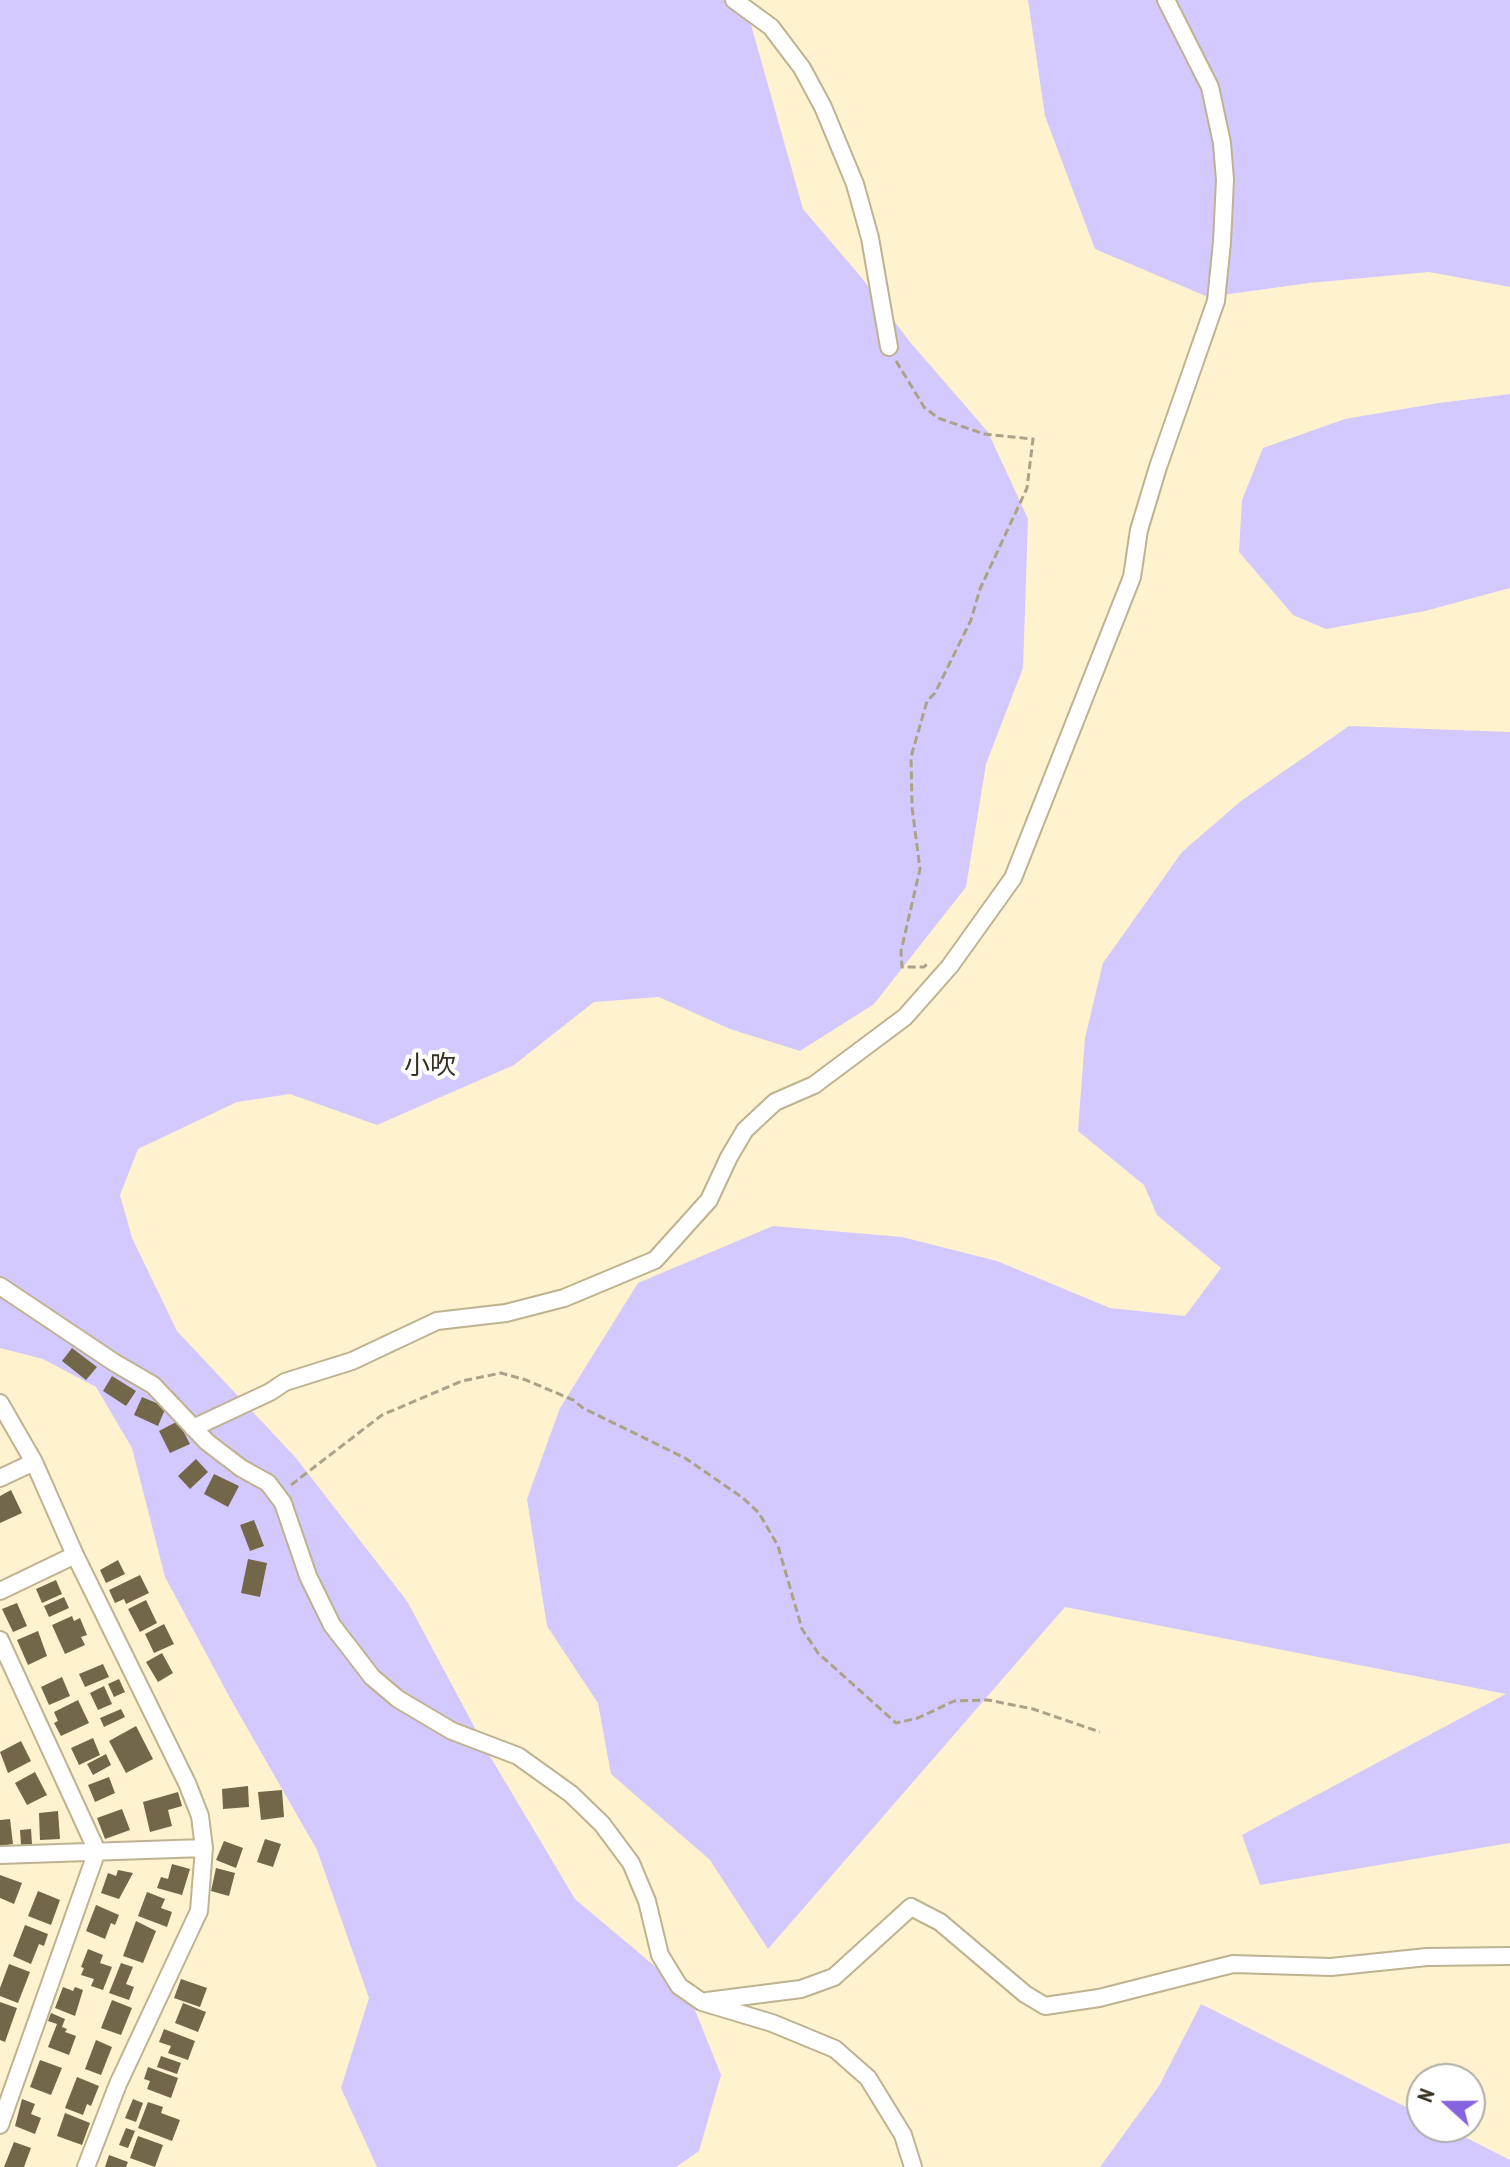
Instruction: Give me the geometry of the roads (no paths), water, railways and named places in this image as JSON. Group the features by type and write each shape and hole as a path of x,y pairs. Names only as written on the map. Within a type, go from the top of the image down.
{"street":[{"path":"734,0 771,27 802,68 823,107 855,184 870,238 889,347"},
{"path":"193,1428 285,1382 352,1361 437,1321 506,1313 564,1298 655,1260 709,1200 745,1130 775,1102 814,1085 905,1017 950,966 1013,878 1132,577 1139,530 1158,467 1216,301 1225,180 1222,143 1210,87 1166,0"},
{"path":"0,1286 153,1385 193,1428 241,1468 268,1483 283,1503 308,1576 332,1625 372,1677 398,1699 452,1731 518,1756 571,1794 602,1824 631,1863 647,1901 660,1955 679,1986 702,2002 772,2023 835,2049 868,2078 903,2135 913,2167"},
{"path":"0,1403 34,1462 75,1555 187,1783 200,1816 204,1848 199,1911 118,2084 86,2167"},
{"path":"0,1478 34,1462"},
{"path":"0,1591 75,1555"},
{"path":"0,1640 97,1851 0,2125"},
{"path":"0,1855 204,1848"},
{"path":"702,2002 801,1989 834,1977 911,1907 940,1922 1025,1994 1045,2006 1099,1998 1233,1964 1331,1967 1427,1957 1510,1956"}],"district":[{"name":"小吹","path":"430,1067"}]}
